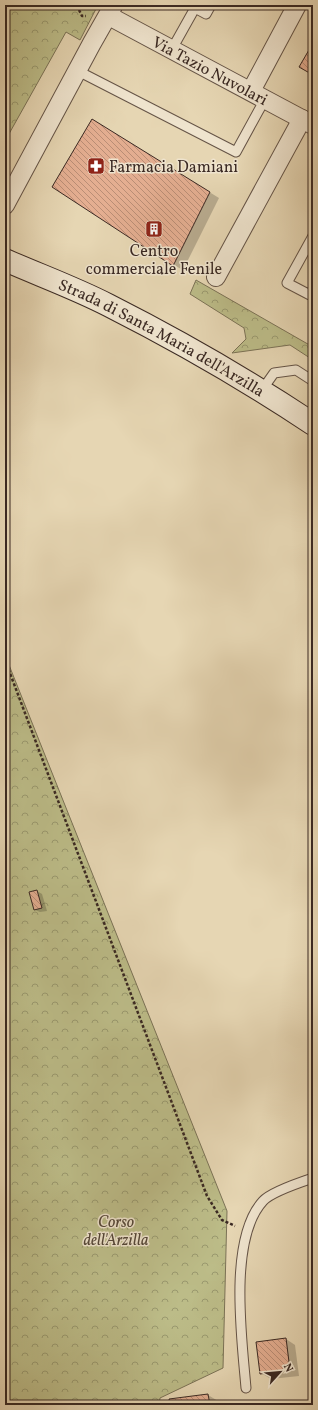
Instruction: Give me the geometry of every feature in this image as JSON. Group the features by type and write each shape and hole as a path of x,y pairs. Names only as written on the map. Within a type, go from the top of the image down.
{"main road":[{"name":"Strada di Santa Maria dell'Arzilla","path":"5,260 106,304 262,390 313,424"}],"street":[{"path":"258,95 296,5"},
{"path":"5,205 92,43 112,9"},
{"name":"Via Tazio Nuvolari","path":"112,9 172,49 310,121"},
{"path":"216,277 310,121"}],"lane":[{"path":"172,49 192,6 206,14 211,5"},
{"path":"78,71 236,152 258,95"},
{"path":"313,236 287,283 310,295 313,289"},
{"path":"262,390 274,373 296,370 313,381"},
{"path":"246,1388 239,1297 246,1230 263,1200 296,1183 313,1178"}],"path":[{"path":"38,8 46,5"},
{"path":"79,5 79,10 82,16 89,16"},
{"path":"5,660 206,1196 222,1220 246,1230"}],"green space":[{"path":"5,5 98,5 80,40 66,32 5,141"},
{"path":"196,280 313,347 313,360 290,345 232,353 246,339 244,328 190,294"},
{"name":"Corso dell'Arzilla","path":"5,655 227,1211 223,1368 160,1398 159,1405 5,1405"}],"building":[{"path":"313,43 313,75 299,67"},
{"name":"Centro commerciale Fenile","path":"92,119 210,192 173,266 52,187"},
{"path":"37,890 42,908 34,910 29,892"},
{"path":"286,1338 290,1370 260,1374 256,1342"},
{"path":"208,1394 210,1405 170,1405 169,1399"}],"place":[{"name":"Farmacia Damiani","path":"96,166"},
{"name":"Centro commerciale Fenile","path":"154,229"}]}
